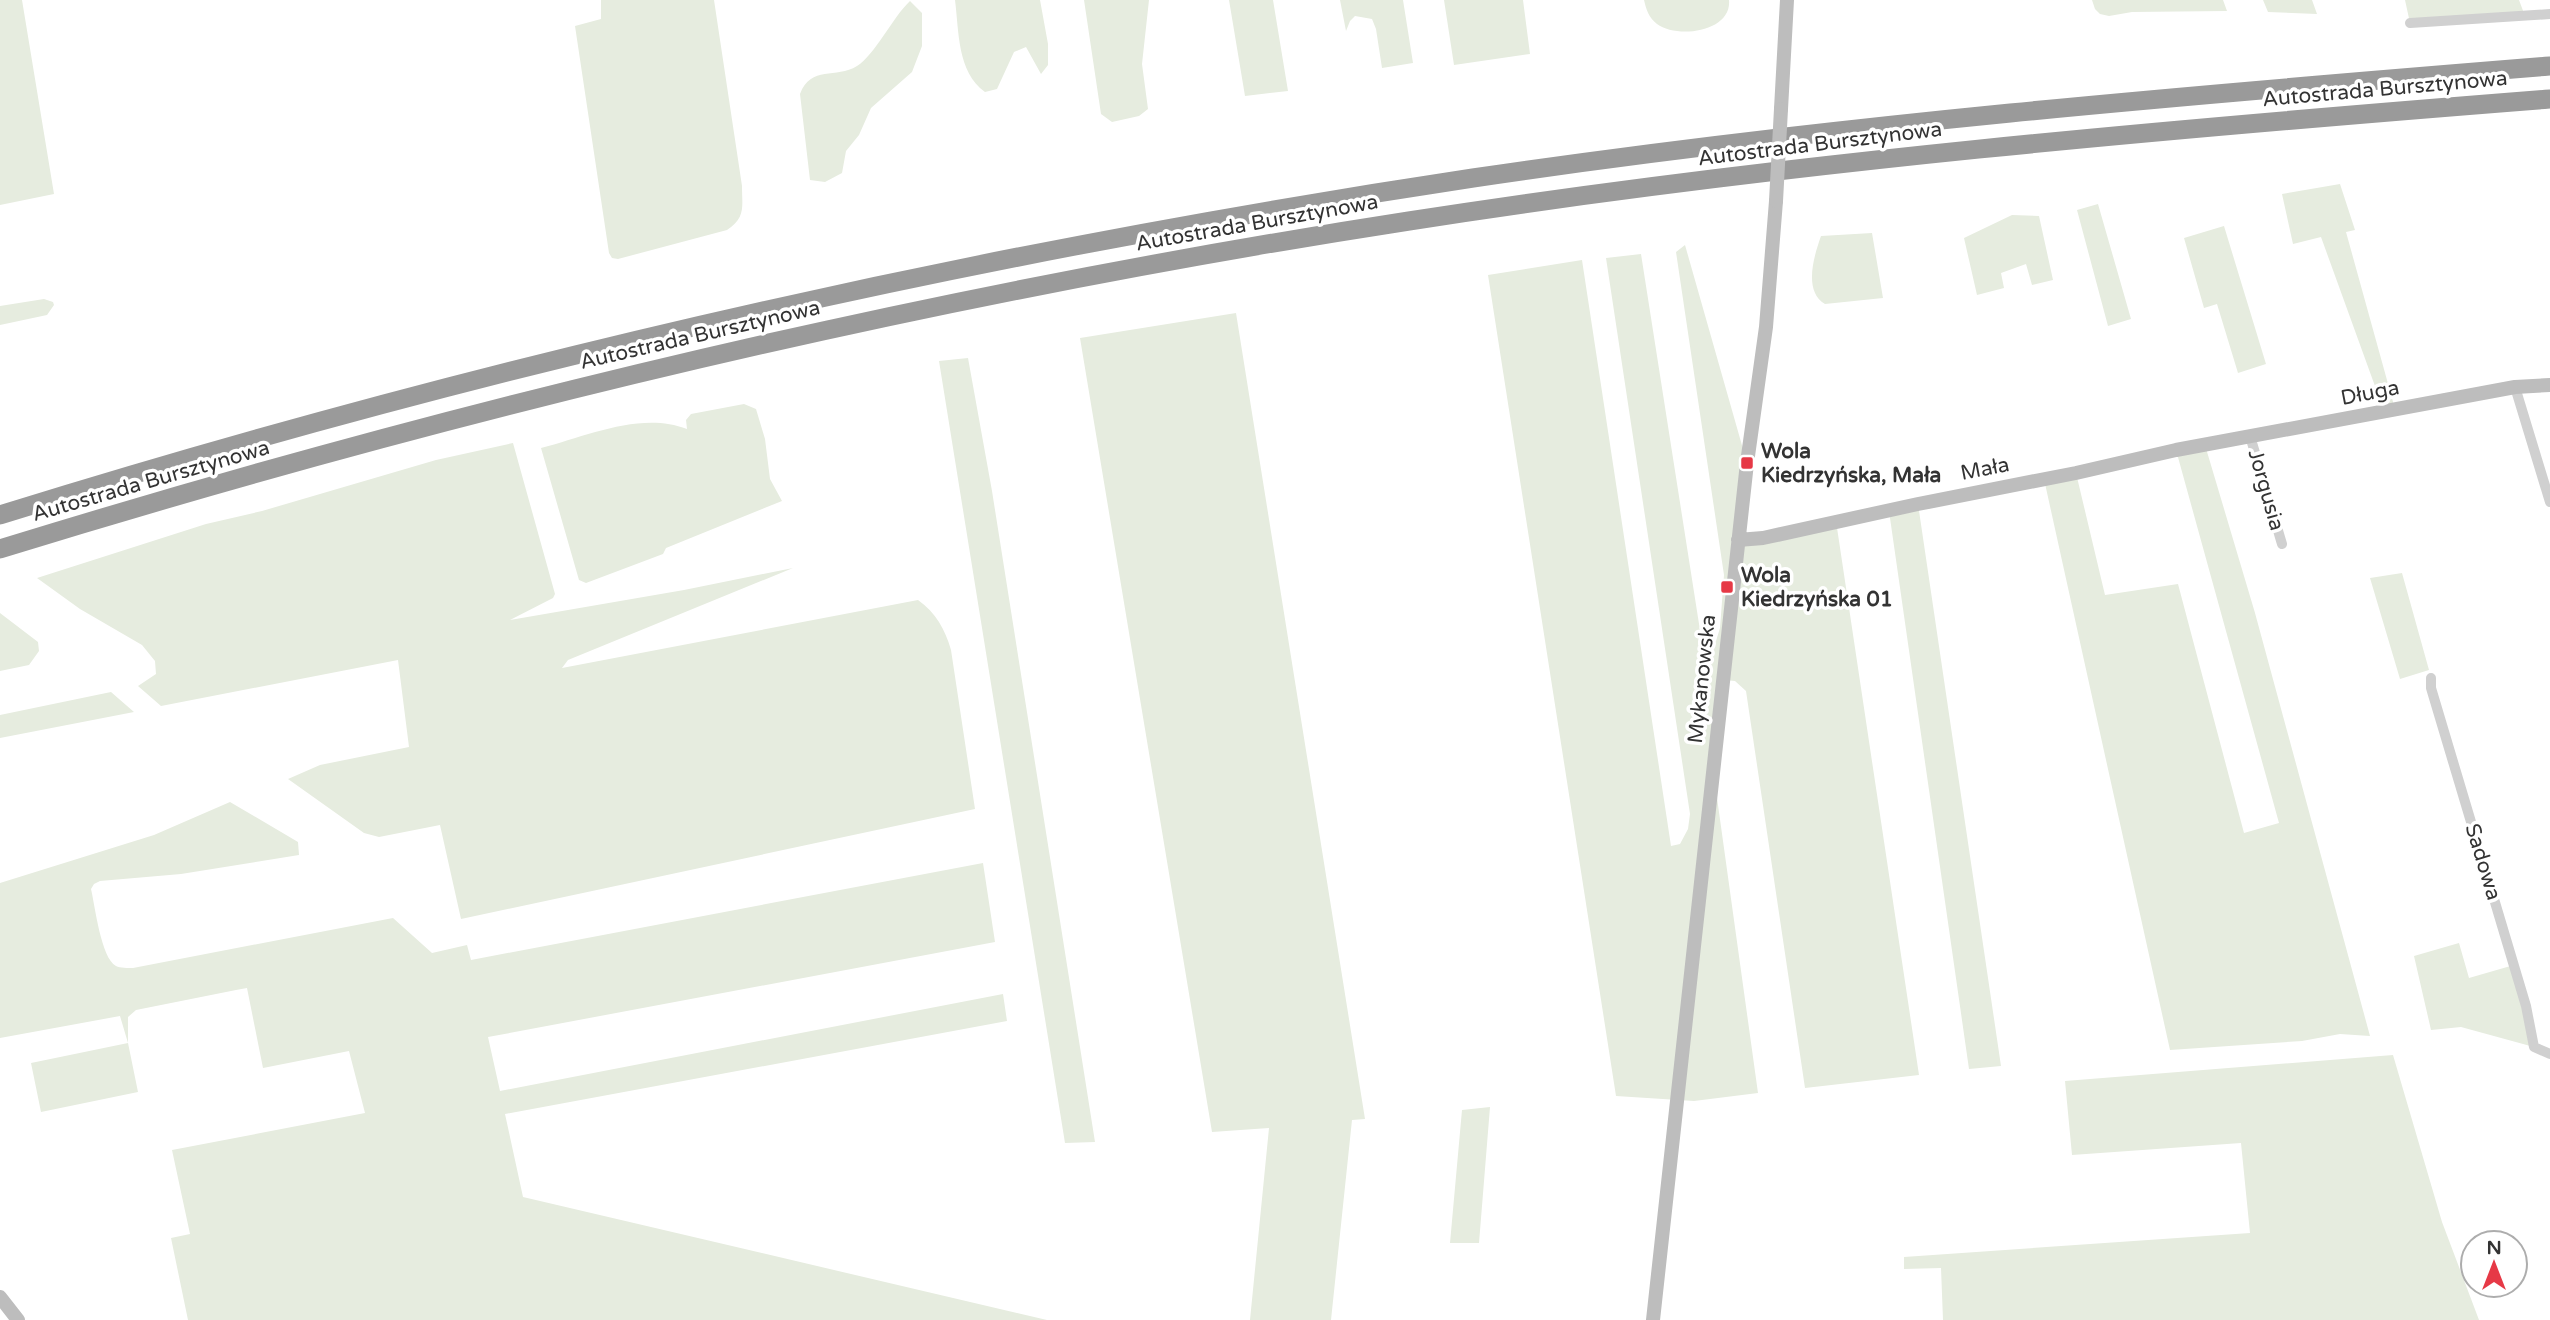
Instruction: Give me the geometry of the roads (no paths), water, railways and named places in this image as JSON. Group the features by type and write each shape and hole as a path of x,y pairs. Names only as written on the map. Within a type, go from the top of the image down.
{"highway":[{"name":"Autostrada Bursztynowa","path":"0,515 332,417 555,359 738,315 922,276 1235,216 1475,178 1781,138 2106,104 2550,66"},
{"name":"Autostrada Bursztynowa","path":"0,549 371,440 628,374 870,320 1195,256 1500,207 1814,166 2168,130 2550,99"}],"main road":[{"name":"Mykanowska","path":"1653,1320 1738,540 1766,327 1787,0"},
{"name":"Długa","path":"2198,446 2515,387 2550,385"},
{"name":"Mała","path":"1738,540 1763,538 2198,446"},
{"path":"0,1297 18,1320"}],"street":[{"path":"2410,23 2550,14"},
{"path":"2515,387 2550,502"},
{"name":"Jorgusia","path":"2250,436 2282,544"},
{"name":"Sadowa","path":"2431,678 2431,688 2526,1006 2534,1047 2550,1054"}],"place":[{"name":"Wola Kiedrzyńska, Mała","path":"1747,463"},
{"name":"Wola Kiedrzyńska 01","path":"1727,587"}]}
